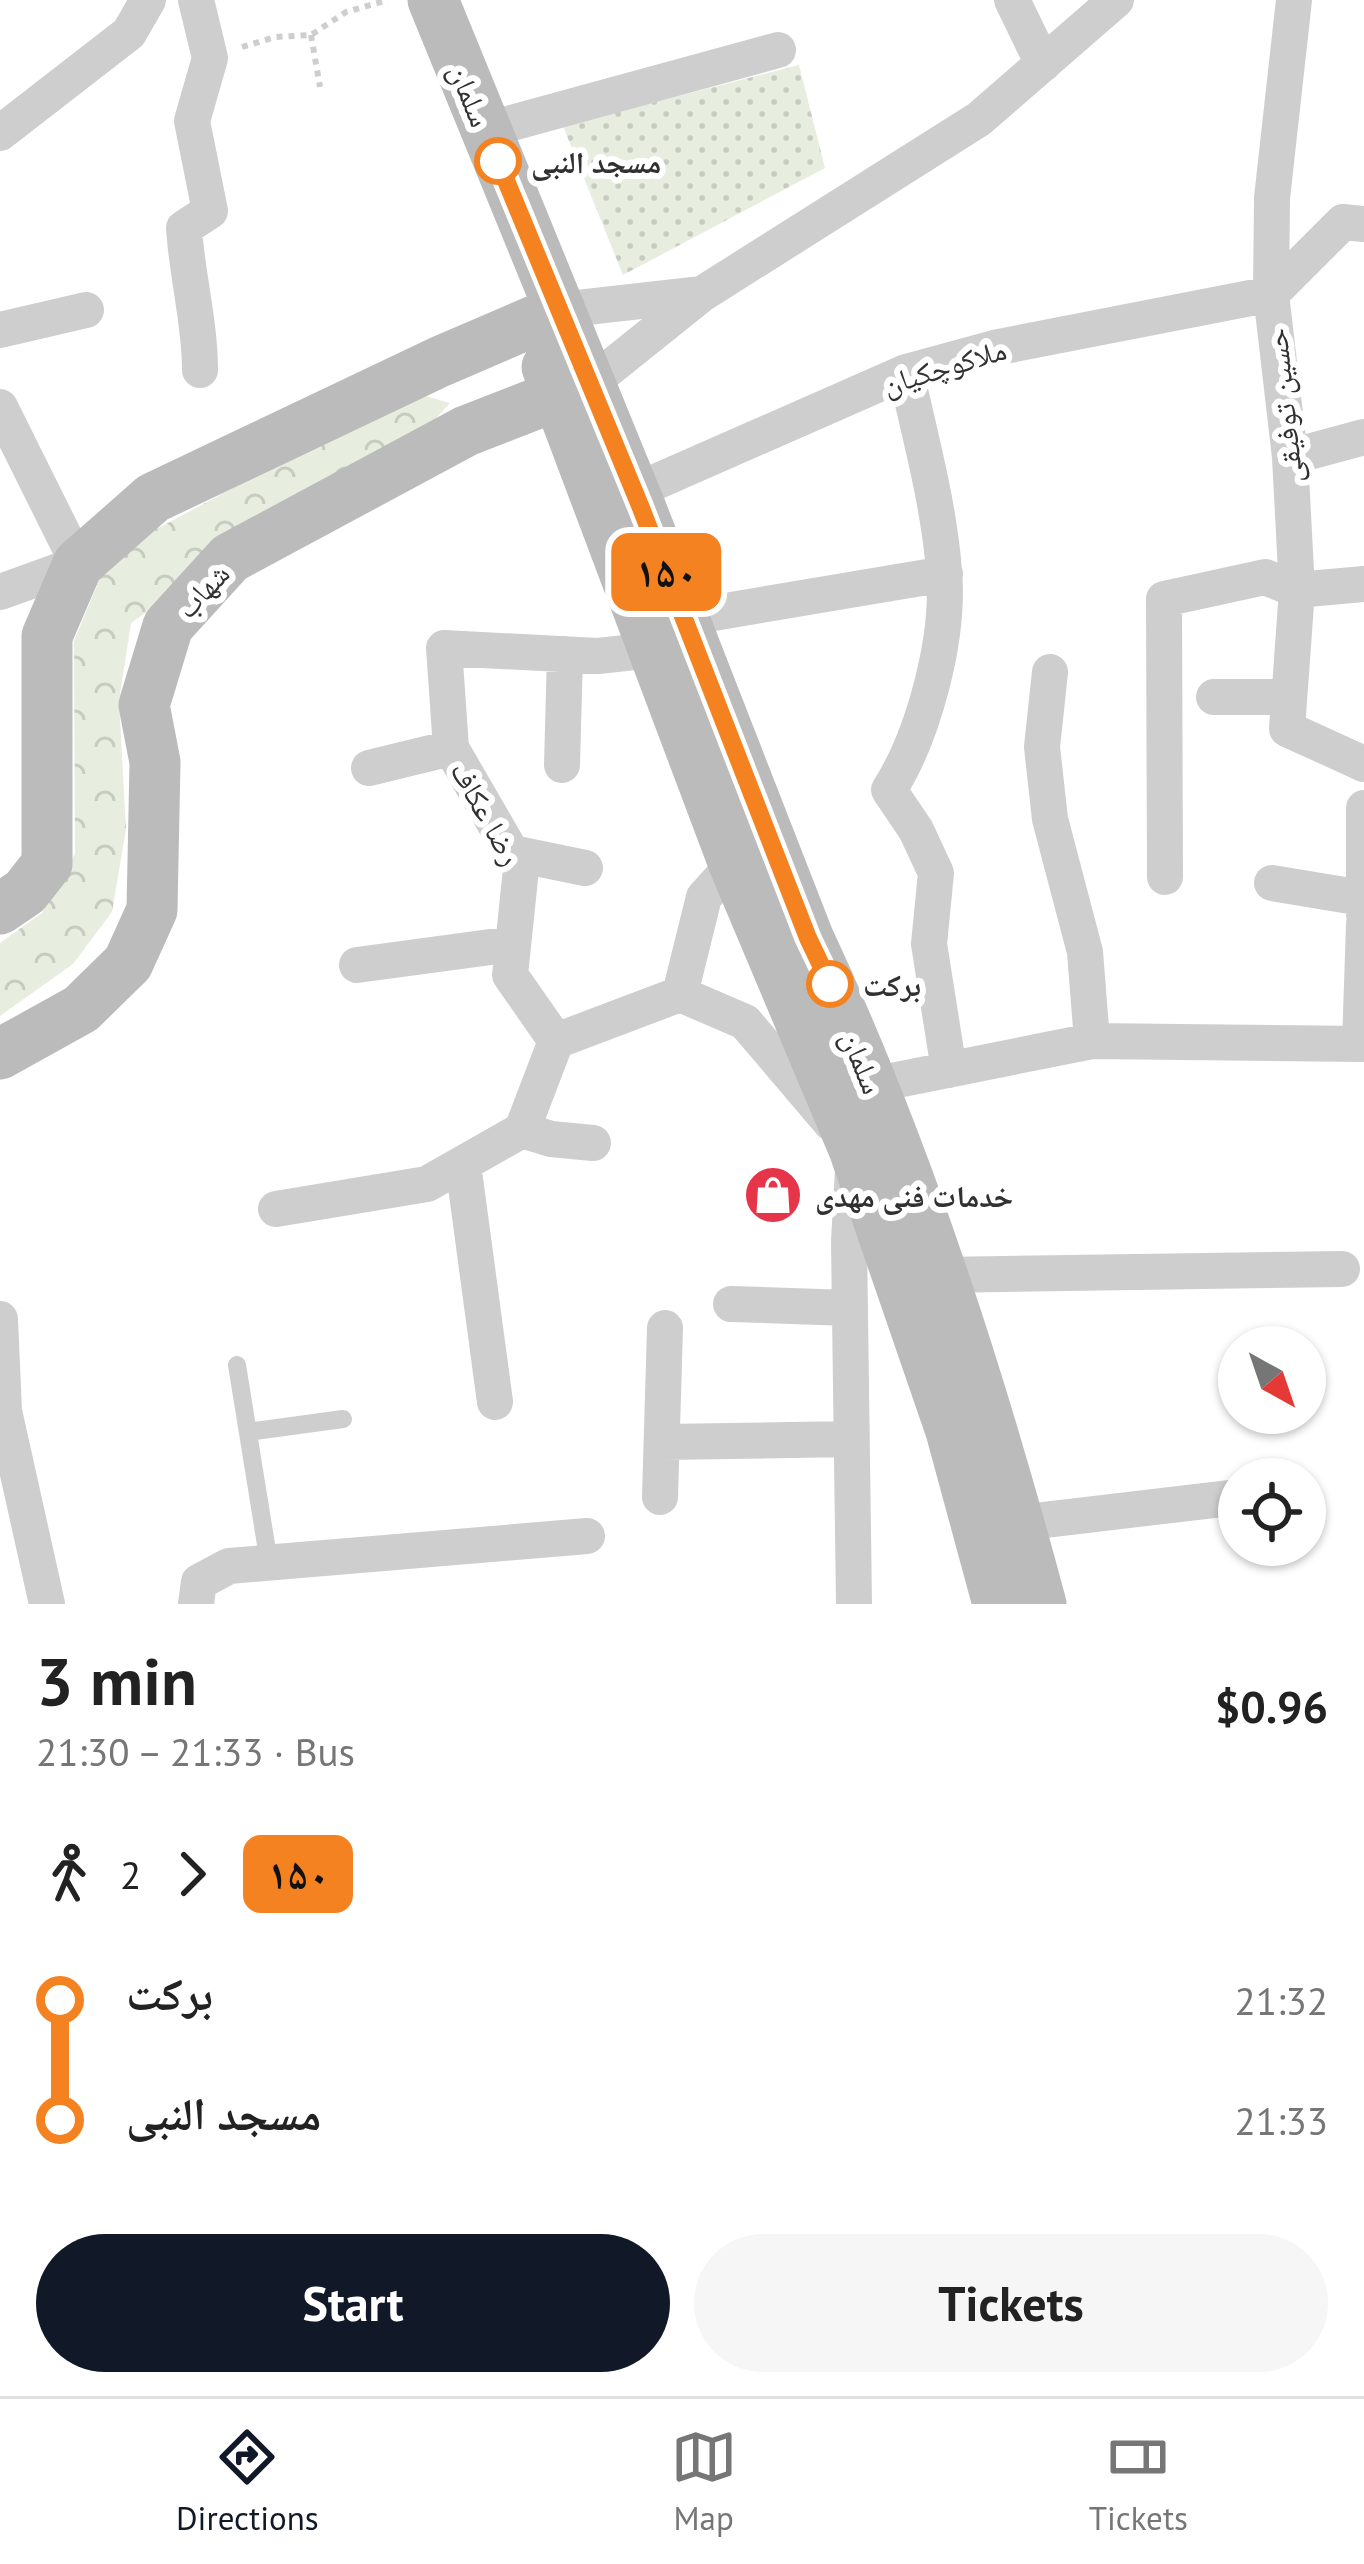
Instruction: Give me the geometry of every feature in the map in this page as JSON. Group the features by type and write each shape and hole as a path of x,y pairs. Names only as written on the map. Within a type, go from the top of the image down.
{"main road":[{"name":"سلمان","path":"392,0 544,316 669,634 872,1085 917,1201 988,1413 1041,1604"},
{"name":"سلمان","path":"433,0 486,130 544,316"},
{"path":"0,909 26,892 47,864 47,636 78,564 153,499 544,316"},
{"path":"439,362 462,369 477,387 479,410 466,431"},
{"name":"سلمان","path":"574,388 633,492 734,864 854,1149 951,1431 998,1604"},
{"name":"شهاب","path":"0,1054 81,1009 128,963 152,910 155,762 144,705 168,626 230,559 466,431 574,388"}],"street":[{"path":"0,133 129,33 148,0"},
{"path":"196,0 210,58 192,121 210,212 184,228 187,273 200,336 200,370"},
{"path":"1012,0 1043,64"},
{"path":"574,388 702,294 980,118 1116,0"},
{"name":"حسین توفیقی","path":"1289,697 1297,590 1290,457 1271,295 1272,198 1294,0"},
{"path":"486,130 778,50"},
{"path":"1271,295 1343,222 1364,224"},
{"path":"544,316 702,294"},
{"name":"ملاکوچکیان","path":"633,492 906,372 994,348 1271,295"},
{"path":"0,330 86,310"},
{"path":"906,372 945,574 937,667 910,758 889,790 916,830 936,874 929,944 949,1070"},
{"path":"0,407 78,564 0,592"},
{"path":"1290,457 1364,437"},
{"name":"رضا عکاف","path":"556,1040 510,975 521,869 451,748 444,648 598,656 669,634 945,574"},
{"path":"1165,877 1164,599 1265,577 1297,590 1364,584"},
{"path":"562,765 566,654"},
{"path":"1050,672 1042,747 1051,819 1085,952 1093,1041"},
{"path":"1214,697 1289,697 1287,729 1364,764"},
{"path":"369,768 451,748"},
{"path":"872,1085 1093,1041 1362,1044 1364,808"},
{"path":"512,853 585,868"},
{"path":"680,994 704,897 734,864"},
{"path":"1272,883 1364,912"},
{"path":"357,965 513,944"},
{"path":"276,1210 427,1184 522,1130 556,1040 680,994 745,1022 854,1149 850,1308 854,1604"},
{"path":"522,1130 593,1144"},
{"path":"463,1164 495,1402"},
{"path":"940,1275 1342,1269"},
{"path":"730,1304 850,1308"},
{"path":"0,1319 2,1411 47,1604"},
{"path":"660,1497 665,1328"},
{"path":"663,1442 851,1439"},
{"path":"1019,1522 1218,1499"},
{"path":"196,1604 200,1582 229,1566 587,1536"}],"lane":[{"path":"237,1365 269,1562"},
{"path":"248,1432 343,1419"}],"path":[{"path":"210,58 275,37 311,35 346,12 392,0"},
{"path":"311,35 320,87"}],"green space":[{"path":"799,65 825,168 623,275 563,126"},
{"path":"412,392 450,403 429,426 263,529 131,623 119,701 126,829 112,912 73,964 0,1016 0,943 42,913 75,854 74,641 110,554"}],"bus line":[{"name":"۱۵۰","path":"498,161 830,984"}],"place":[{"name":"مسجد النبی","path":"498,161"},
{"name":"برکت","path":"830,984"},
{"name":"خدمات فنی مهدی","path":"773,1195"}]}
